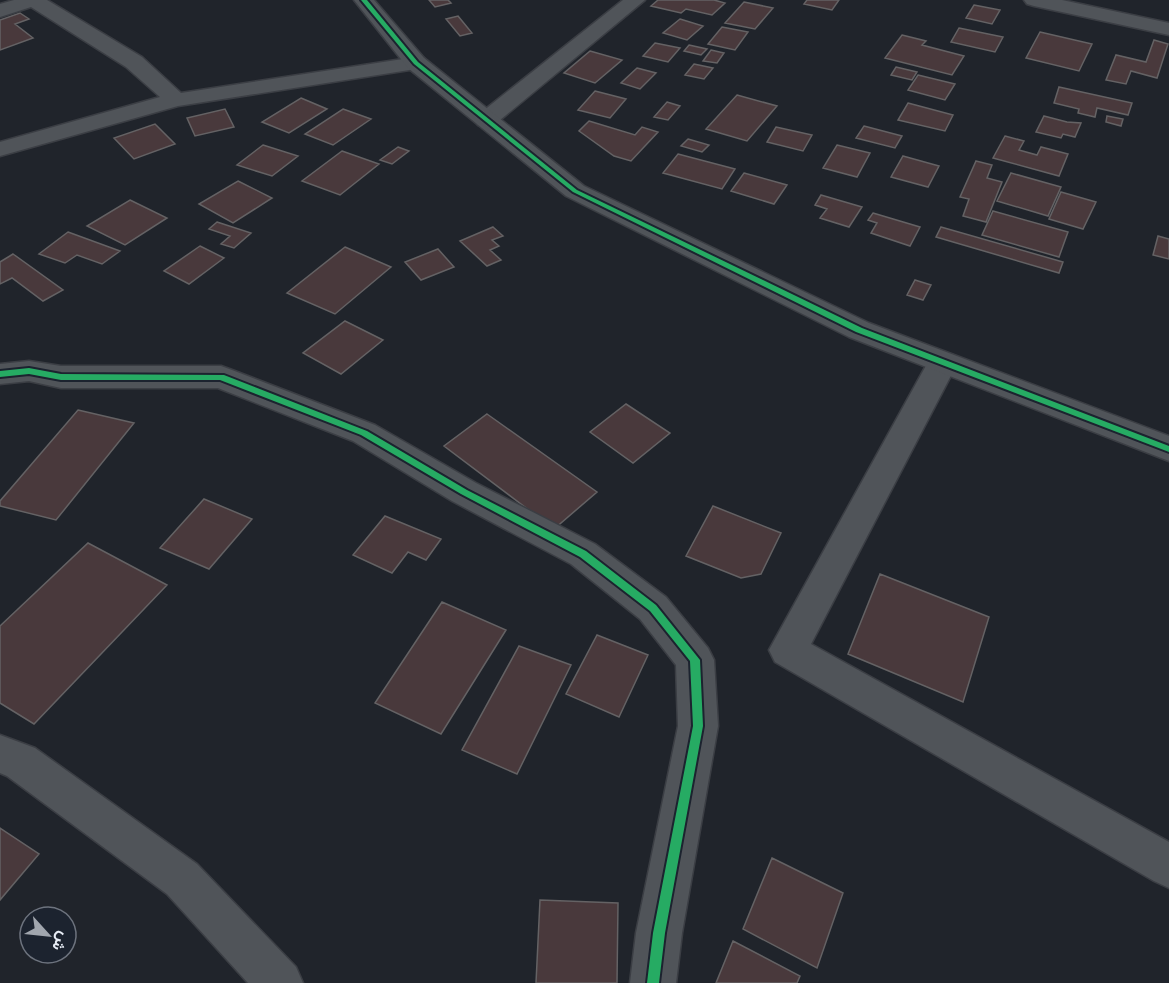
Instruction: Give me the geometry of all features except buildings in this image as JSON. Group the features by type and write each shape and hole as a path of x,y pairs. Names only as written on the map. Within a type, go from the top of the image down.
{"street":[{"path":"0,11 33,0 134,62 176,100"},
{"path":"364,0 417,63 575,191 860,330 1169,449"},
{"path":"486,120 635,0"},
{"path":"1035,0 1169,29"},
{"path":"0,149 176,100 417,63"},
{"path":"944,362 788,650 1169,866"},
{"path":"0,375 28,371 61,377 221,377 364,433 464,492 583,554 653,608 695,660 698,726 659,933 653,983"},
{"path":"0,754 21,762 182,879 280,983"}],"cycle path":[{"path":"364,0 416,63 575,191 859,330 1169,449"},
{"path":"0,374 29,371 61,377 221,377 364,433 464,492 583,554 653,608 695,660 698,726 659,933 653,983"}]}
